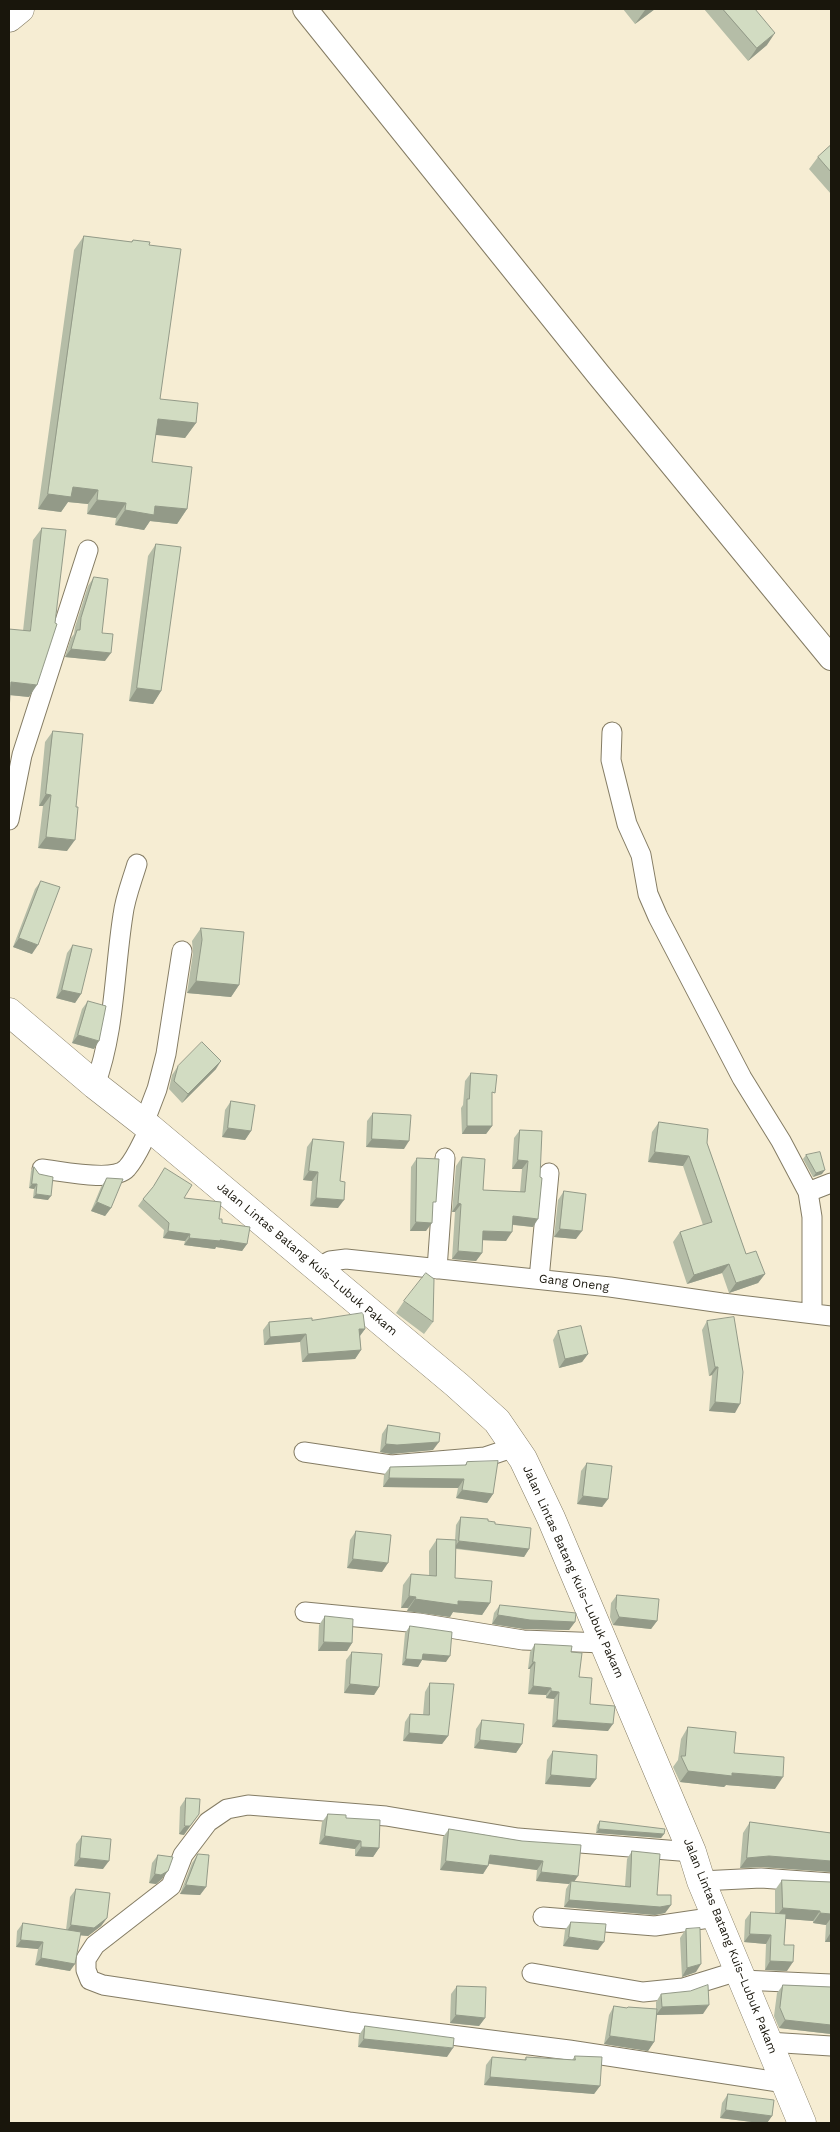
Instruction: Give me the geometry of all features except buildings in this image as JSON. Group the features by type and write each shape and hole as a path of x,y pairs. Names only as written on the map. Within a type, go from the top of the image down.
{"highway":[{"path":"9,18 20,9"},
{"name":"Jalan Lintas Batang Kuis–Lubuk Pakam","path":"9,1012 95,1085 147,1125 497,1421 523,1459 552,1518 692,1852 701,1881 802,2123"}],"street":[{"path":"305,9 598,374 831,658"},
{"path":"9,820 22,755 88,550"},
{"path":"612,732 611,760 627,824 641,855 648,894 742,1078 781,1141 808,1192 812,1217 812,1313"},
{"path":"95,1085 102,1066 112,1012 123,914 137,864"},
{"path":"42,1169 106,1176 120,1174 128,1168 147,1125 166,1054 182,951"},
{"path":"437,1269 445,1158"},
{"path":"538,1279 549,1174"},
{"path":"808,1192 831,1183"},
{"name":"Gang Oneng","path":"317,1268 330,1261 346,1259 538,1279 831,1316"},
{"path":"304,1452 391,1465 485,1457 515,1447"},
{"path":"305,1612 418,1623 523,1640 604,1643"},
{"path":"692,1852 518,1838 386,1816 248,1805 227,1809 208,1822 183,1855 171,1886 95,1945 86,1959 86,1970 90,1980 103,1985 349,2022 569,2050 785,2083"},
{"path":"701,1881 761,1878 831,1883"},
{"path":"544,1917 655,1926 716,1917"},
{"path":"532,1973 643,1992 683,1988 740,1975 831,1984"},
{"path":"768,2042 831,2046"}]}
